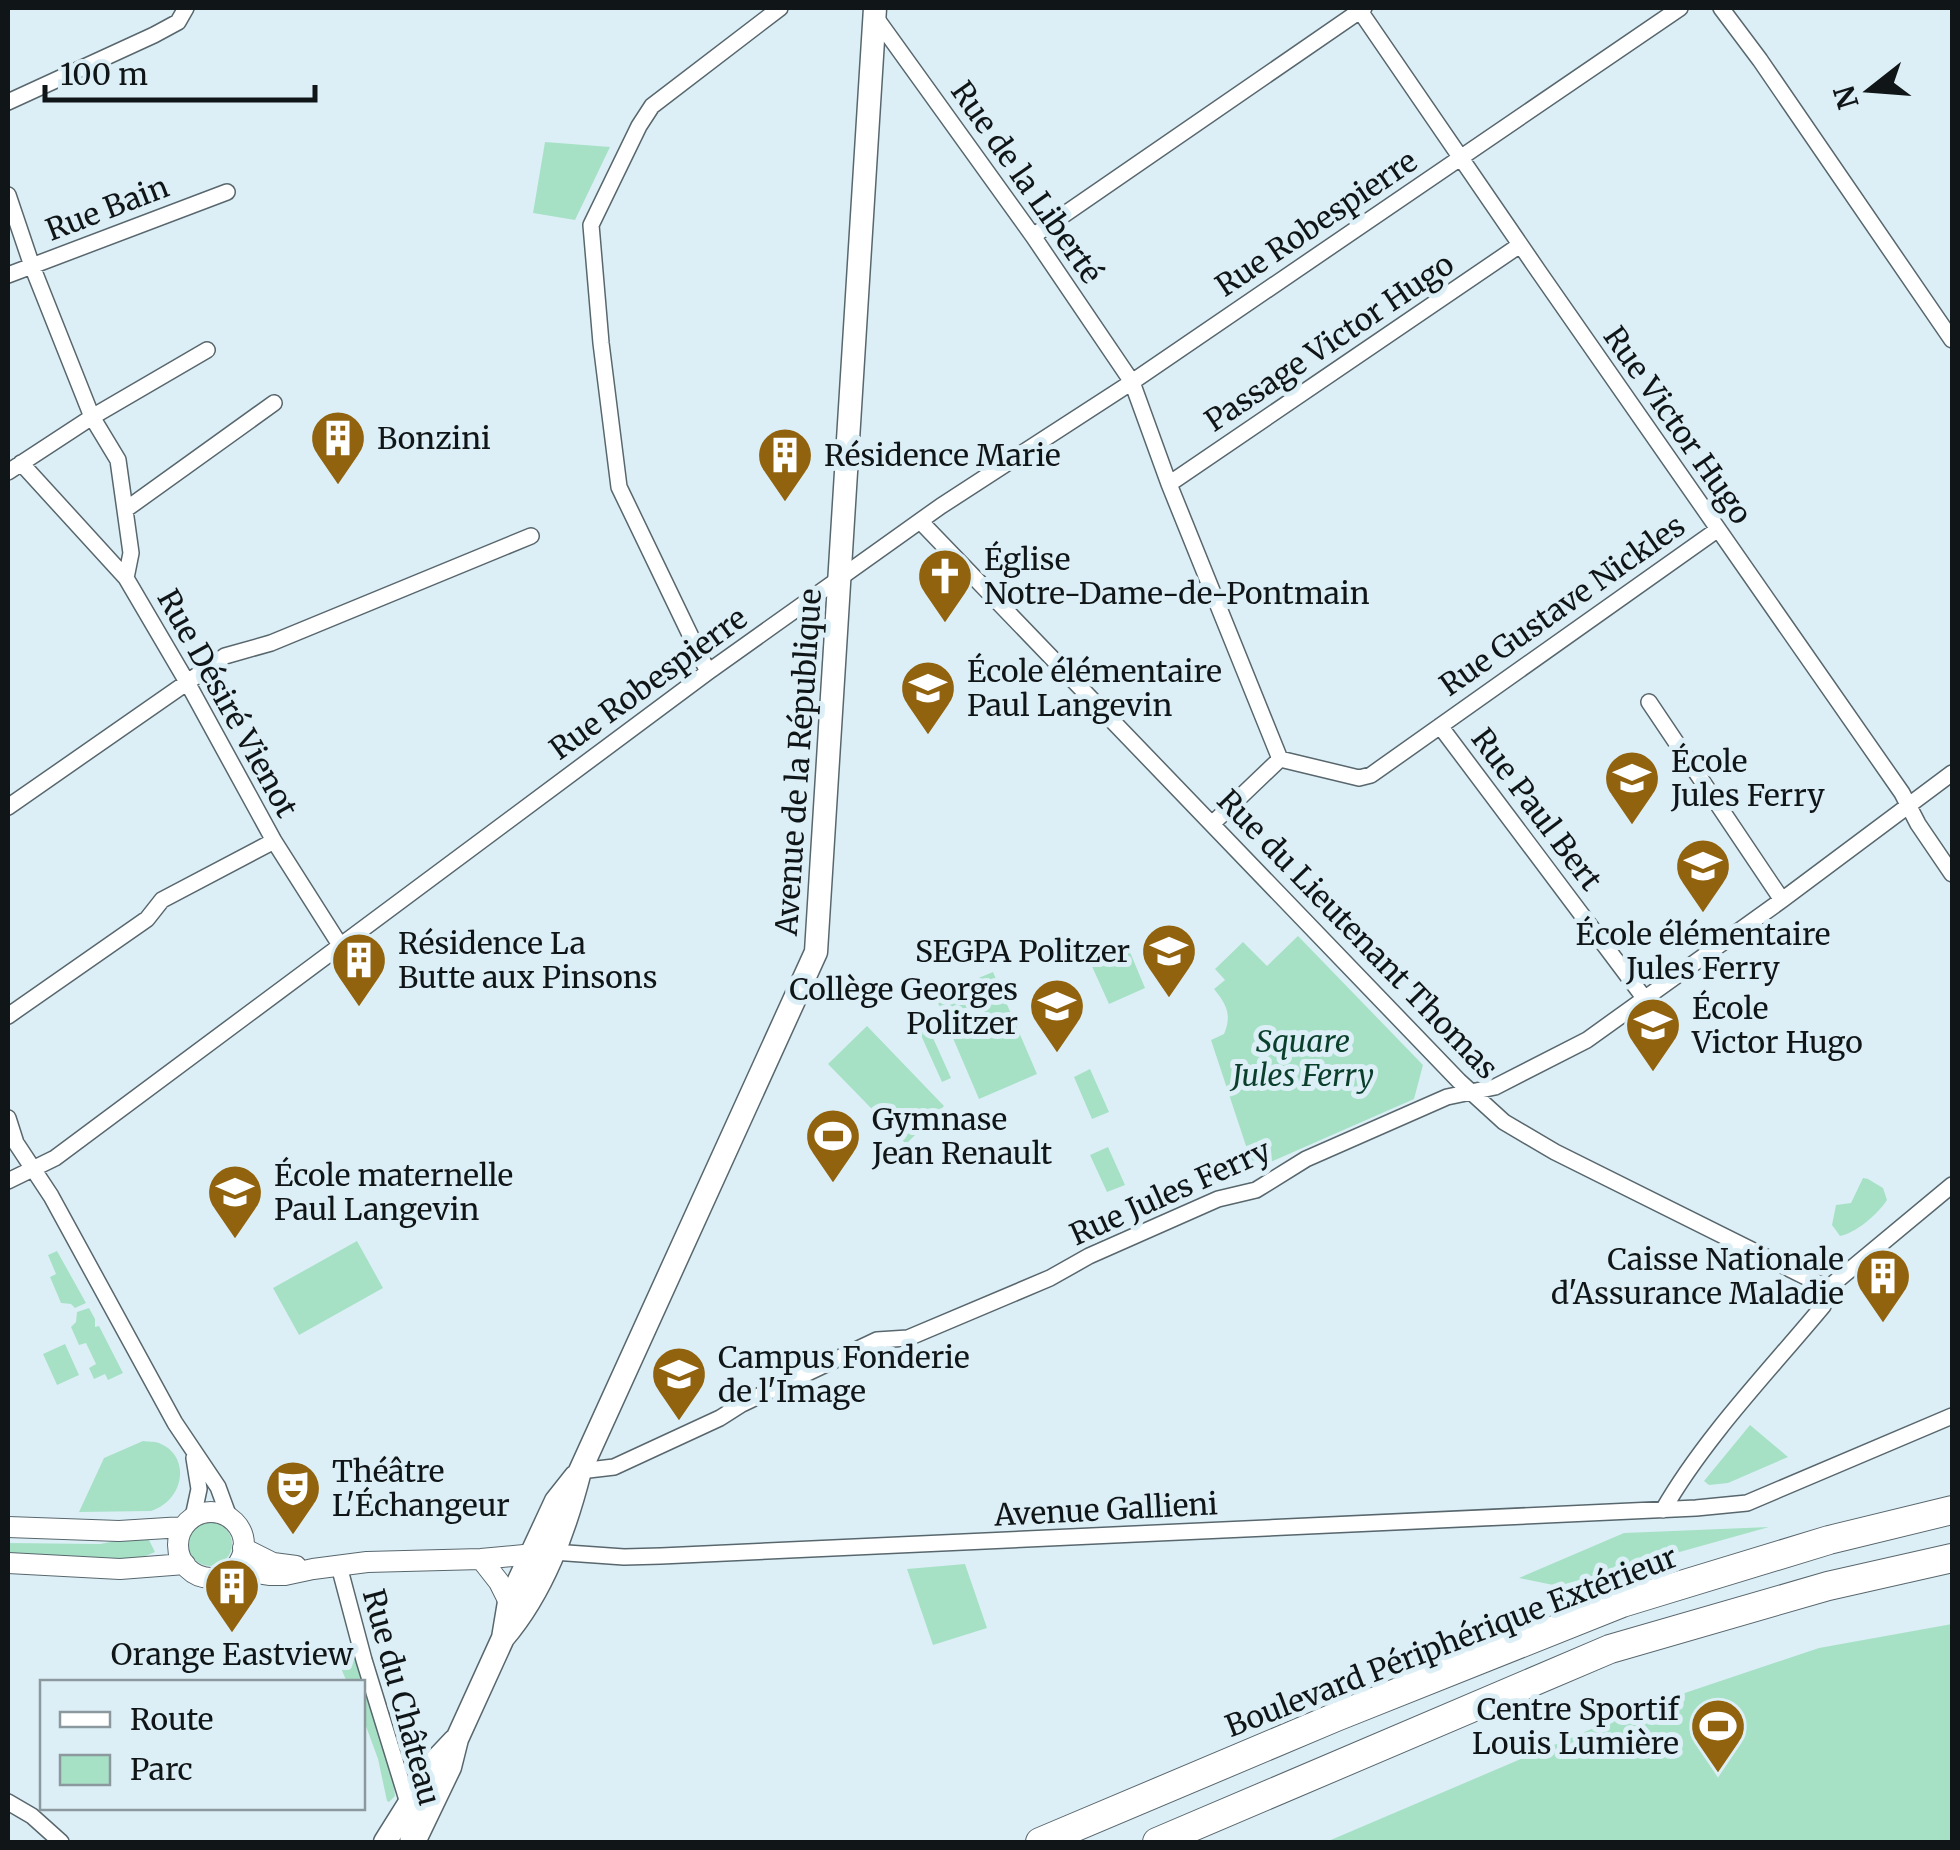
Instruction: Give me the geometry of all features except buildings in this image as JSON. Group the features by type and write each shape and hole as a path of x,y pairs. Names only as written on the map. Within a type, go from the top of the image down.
{"highway":[{"name":"Boulevard Périphérique Extérieur","path":"1040,1842 1336,1716 1622,1603 1829,1540 1952,1510"},
{"path":"1157,1842 1610,1649 1828,1586 1952,1558"}],"main road":[{"name":"Avenue de la République","path":"411,1842 450,1767 456,1739 503,1638 523,1614 556,1501 580,1470 816,952 874,12"},
{"name":"Avenue de la République","path":"503,1638 509,1602 542,1553"},
{"name":"Avenue de la République","path":"385,1842 437,1760 456,1739"}],"street":[{"path":"8,102 154,35 178,22 186,8"},
{"path":"708,672 619,487 591,225 652,106 780,8"},
{"path":"1033,236 1361,8"},
{"name":"Rue Victor Hugo","path":"1361,8 1520,245 1902,794 1952,874"},
{"name":"Rue Robespierre","path":"8,1181 55,1158 708,672 920,521 1132,382 1680,8"},
{"path":"1721,8 1952,340"},
{"name":"Rue de la Liberté","path":"874,12 1132,382 1280,759"},
{"name":"Rue Bain","path":"8,274 227,192"},
{"name":"Rue Désiré Vienot","path":"8,195 92,417 118,460 131,553 126,578 274,842 340,945"},
{"name":"Passage Victor Hugo","path":"1169,484 1520,245"},
{"path":"126,578 14,468 207,350"},
{"path":"125,510 274,403"},
{"name":"Rue du Lieutenant Thomas","path":"920,521 1504,1122 1555,1152 1828,1288"},
{"name":"Rue Gustave Nickles","path":"1440,726 1717,530"},
{"path":"8,807 226,656 290,636 531,536"},
{"path":"1649,702 1782,900"},
{"name":"Rue Paul Bert","path":"1280,759 1359,778 1371,774 1440,726 1645,999"},
{"path":"1212,824 1280,759"},
{"name":"Rue Jules Ferry","path":"580,1470 614,1467 877,1340 908,1338 1050,1278 1089,1256 1218,1198 1256,1190 1306,1158 1447,1097 1496,1087 1587,1040 1952,774"},
{"path":"8,1016 147,919 162,900 274,842"},
{"path":"8,1118 16,1142 50,1196 174,1423 192,1449 218,1487 229,1517 241,1532 243,1548 238,1564 219,1577 194,1573 178,1548 199,1488 192,1449"},
{"path":"1663,1510 1736,1409 1823,1306 1828,1288 1952,1185"},
{"name":"Avenue Gallieni","path":"542,1553 661,1556 1663,1510 1747,1502 1952,1416"},
{"path":"8,1527 120,1531 188,1522 212,1512 229,1517"},
{"path":"243,1548 273,1562 313,1569"},
{"path":"233,1569 285,1575 367,1562 542,1553"},
{"path":"482,1559 509,1602"},
{"path":"8,1563 120,1569 185,1564"},
{"name":"Rue du Château","path":"339,1566 408,1803 411,1842"},
{"path":"8,1802 32,1816 61,1842"}],"green space":[{"path":"545,142 610,147 575,220 533,213"},
{"name":"Square Jules Ferry","path":"1298,936 1423,1065 1414,1099 1239,1176 1247,1167 1249,1155 1211,1040 1224,1034 1228,1021 1225,1005 1214,989 1225,980 1215,969 1243,942 1267,966"},
{"path":"1127,945 1145,988 1109,1004 1090,962"},
{"path":"993,972 1037,1074 979,1099 935,996"},
{"path":"867,1026 944,1106 906,1144 828,1064"},
{"path":"929,1029 951,1078 942,1082 920,1033"},
{"path":"1090,1069 1109,1112 1092,1119 1074,1077"},
{"path":"1108,1147 1125,1185 1107,1192 1090,1155"},
{"path":"1863,1178 1883,1188 1887,1200 1866,1222 1840,1236 1832,1225 1836,1205 1851,1203"},
{"path":"357,1241 383,1288 299,1335 273,1288"},
{"path":"57,1251 86,1303 75,1308 61,1303 50,1277 56,1274 48,1255"},
{"path":"89,1308 95,1327 99,1326 123,1373 108,1380 105,1374 94,1379 89,1368 96,1364 86,1343 79,1345 71,1327 77,1312"},
{"path":"65,1344 79,1375 57,1385 43,1354"},
{"path":"1750,1425 1788,1457 1728,1483 1709,1485 1704,1481"},
{"path":"143,1441 159,1443 176,1458 180,1478 171,1498 151,1511 79,1512 104,1458"},
{"path":"210,1522 225,1529 232,1544 225,1559 210,1566 195,1559 188,1544 195,1529"},
{"path":"1769,1527 1558,1586 1519,1578 1624,1533"},
{"path":"148,1538 155,1552 138,1559 8,1553 8,1543 100,1544"},
{"path":"965,1564 987,1628 933,1645 907,1569"},
{"name":"Centre Sportif Louis Lumière","path":"1952,1624 1952,1842 1326,1842 1643,1707 1819,1648"},
{"path":"345,1652 355,1654 363,1680 346,1680 341,1660"},
{"path":"365,1687 393,1778 395,1796 389,1802 365,1723"}],"place":[{"name":"Bonzini","path":"338,487"},
{"name":"Résidence Marie","path":"785,504"},
{"name":"Église Notre-Dame-de-Pontmain","path":"945,625"},
{"name":"École élémentaire Paul Langevin","path":"928,737"},
{"name":"École Jules Ferry","path":"1632,827"},
{"name":"École élémentaire Jules Ferry","path":"1703,915"},
{"name":"SEGPA Politzer","path":"1169,1000"},
{"name":"Résidence La Butte aux Pinsons","path":"359,1009"},
{"name":"Collège Georges Politzer","path":"1057,1055"},
{"name":"École Victor Hugo","path":"1653,1074"},
{"name":"Gymnase Jean Renault","path":"833,1185"},
{"name":"École maternelle Paul Langevin","path":"235,1241"},
{"name":"Caisse Nationale d'Assurance Maladie","path":"1883,1325"},
{"name":"Campus Fonderie de l'Image","path":"679,1423"},
{"name":"Théâtre L'Échangeur","path":"293,1537"},
{"name":"Orange Eastview","path":"232,1635"},
{"name":"Centre Sportif Louis Lumière","path":"1718,1775"}]}
